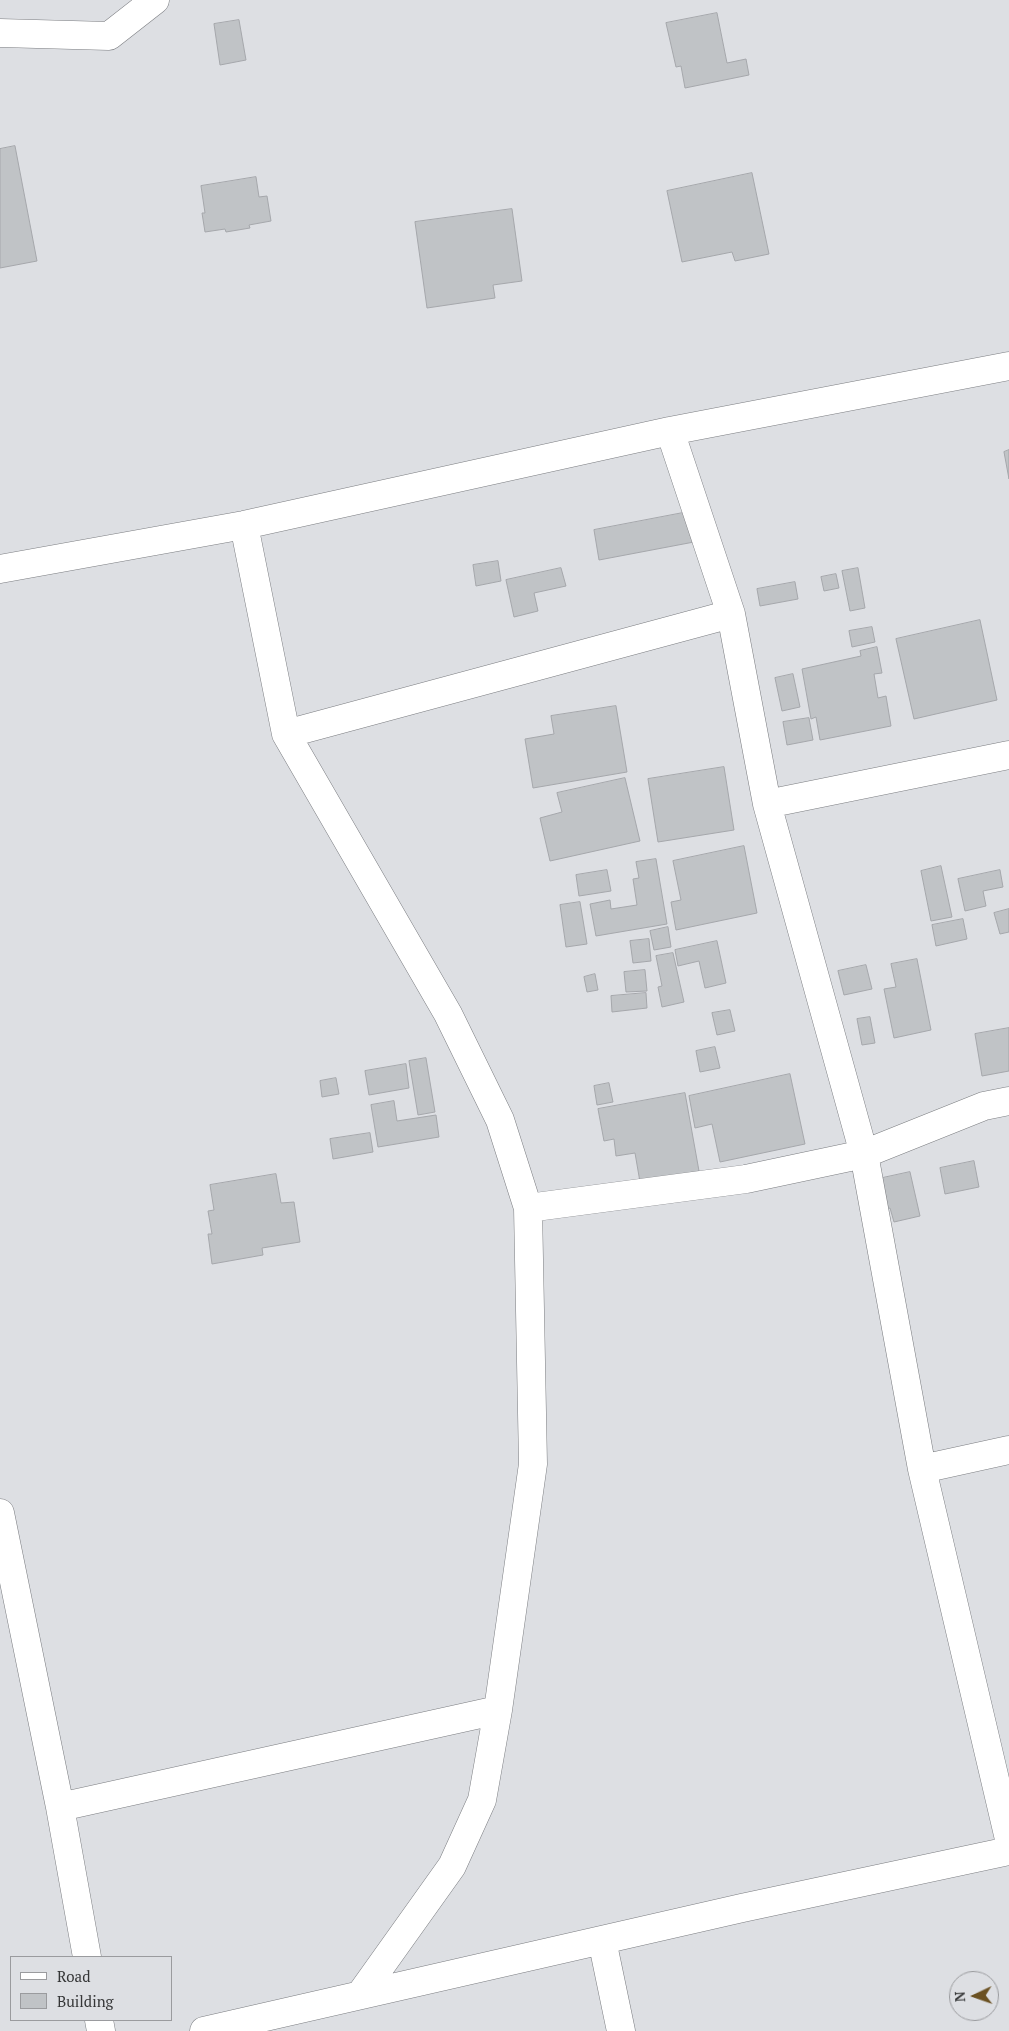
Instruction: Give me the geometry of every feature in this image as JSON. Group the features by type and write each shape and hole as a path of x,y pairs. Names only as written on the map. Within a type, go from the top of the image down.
{"street":[{"path":"0,32 108,36 155,0"},
{"path":"0,569 244,525 670,431 1009,366"},
{"path":"670,431 731,614 767,804 864,1154 922,1469 1009,1839"},
{"path":"244,525 286,734 448,1014 500,1120 528,1208 534,1464 498,1710 482,1800 452,1866 360,1996"},
{"path":"286,734 731,614"},
{"path":"767,804 1009,756"},
{"path":"528,1208 746,1178 864,1154 984,1106 1009,1101"},
{"path":"922,1469 1009,1450"},
{"path":"0,1513 60,1807 87,1956"},
{"path":"60,1807 498,1710"},
{"path":"204,2031 742,1908 1009,1851"},
{"path":"602,1940 620,2031"}],"building":[{"path":"717,13 727,63 746,59 749,75 685,88 681,66 676,67 666,23"},
{"path":"239,20 246,60 220,65 214,24"},
{"path":"15,146 37,261 0,268 0,149"},
{"path":"752,173 769,254 735,261 732,252 682,262 667,191"},
{"path":"256,177 259,197 267,196 271,221 249,225 250,228 226,232 225,229 205,232 202,213 205,213 201,186"},
{"path":"512,209 522,281 493,285 495,298 427,308 415,222"},
{"path":"1009,450 1009,479 1004,452"},
{"path":"688,512 694,542 599,560 594,530"},
{"path":"498,561 501,581 476,586 473,565"},
{"path":"561,568 566,586 534,593 538,611 514,617 506,580"},
{"path":"858,568 865,608 850,611 842,571"},
{"path":"836,574 839,588 824,591 821,577"},
{"path":"795,582 798,599 760,606 757,589"},
{"path":"980,620 997,700 914,719 896,639"},
{"path":"872,627 875,642 852,647 849,631"},
{"path":"877,647 882,673 874,674 878,698 886,696 891,726 820,740 816,717 811,719 802,669 861,656 860,651"},
{"path":"793,674 800,707 782,711 775,678"},
{"path":"616,706 627,772 533,788 525,739 554,734 551,716"},
{"path":"809,718 813,740 787,745 783,722"},
{"path":"724,767 734,830 658,842 648,779"},
{"path":"625,778 640,841 550,861 540,818 562,812 557,793"},
{"path":"744,846 757,913 676,930 671,902 681,900 673,861"},
{"path":"656,859 667,924 596,936 590,904 610,900 611,909 637,905 633,879 639,878 636,862"},
{"path":"941,866 952,917 931,921 921,871"},
{"path":"607,870 611,891 579,896 576,875"},
{"path":"1000,870 1003,887 983,891 986,906 965,911 958,879"},
{"path":"580,902 587,944 566,947 560,905"},
{"path":"1009,909 1009,932 1000,934 994,913"},
{"path":"963,919 967,939 936,946 932,925"},
{"path":"668,927 671,947 654,950 650,931"},
{"path":"649,939 651,961 633,963 630,941"},
{"path":"717,941 726,983 705,988 699,961 678,966 675,950"},
{"path":"673,953 684,1002 662,1007 658,987 662,986 656,956"},
{"path":"917,959 931,1030 894,1038 884,989 896,987 891,964"},
{"path":"866,965 872,989 844,995 838,971"},
{"path":"645,970 647,991 626,992 624,972"},
{"path":"595,974 598,990 587,992 584,977"},
{"path":"646,993 647,1008 612,1012 611,996"},
{"path":"730,1010 735,1031 717,1035 712,1013"},
{"path":"870,1017 875,1043 862,1045 857,1019"},
{"path":"1009,1028 1009,1071 982,1076 975,1034"},
{"path":"715,1047 720,1068 700,1072 696,1051"},
{"path":"426,1058 435,1112 418,1115 409,1061"},
{"path":"406,1064 409,1088 369,1095 365,1071"},
{"path":"790,1074 805,1144 720,1162 712,1124 695,1128 689,1096"},
{"path":"336,1078 339,1094 322,1097 320,1081"},
{"path":"609,1083 613,1102 597,1105 594,1086"},
{"path":"685,1093 699,1171 640,1182 635,1153 616,1156 614,1139 604,1141 598,1109"},
{"path":"394,1101 397,1121 436,1115 439,1137 378,1147 371,1105"},
{"path":"370,1133 373,1152 333,1159 330,1139"},
{"path":"974,1161 979,1187 945,1194 940,1168"},
{"path":"910,1172 920,1216 894,1222 890,1208 885,1210 878,1179"},
{"path":"276,1174 281,1203 294,1202 300,1242 262,1248 263,1255 212,1264 208,1234 212,1234 208,1211 214,1210 210,1185"}]}
